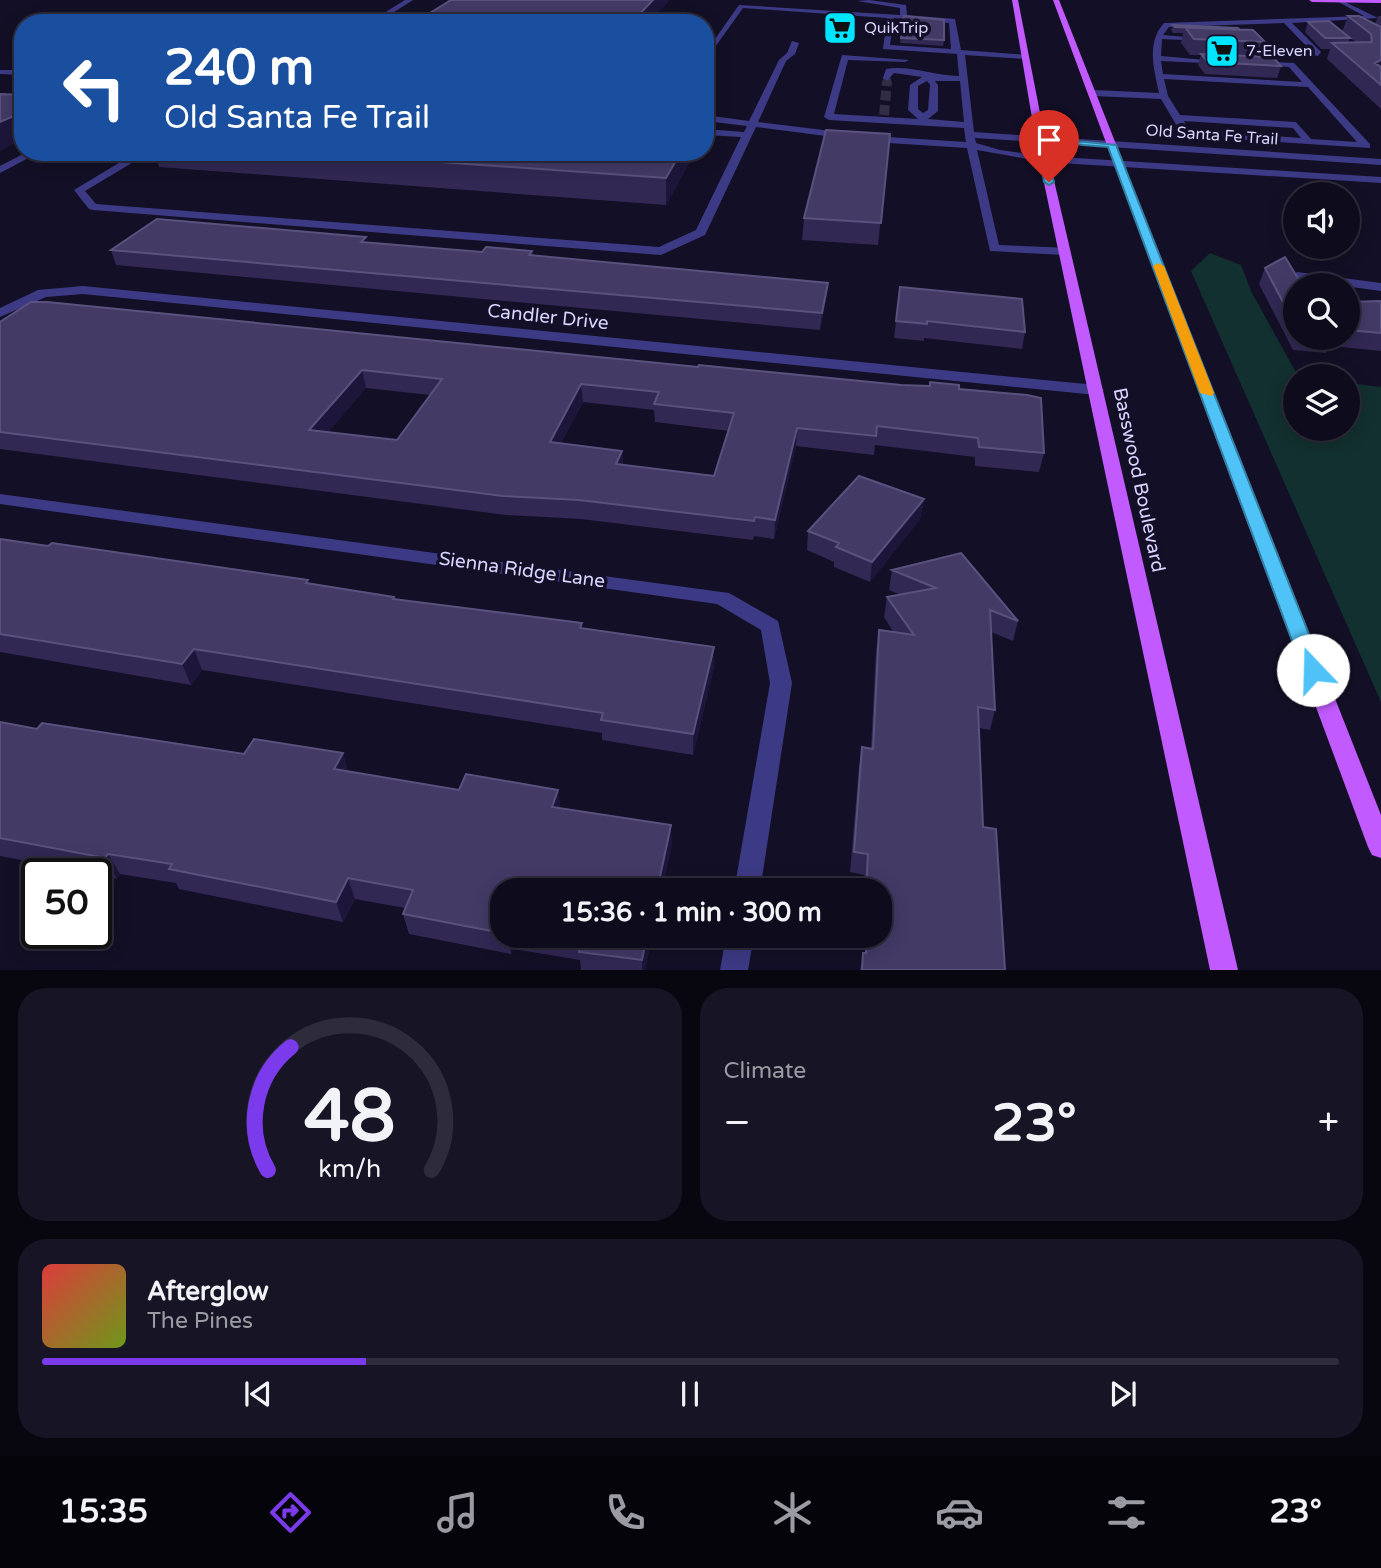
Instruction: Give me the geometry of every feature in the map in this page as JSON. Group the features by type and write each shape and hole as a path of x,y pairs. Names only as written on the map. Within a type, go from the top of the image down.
{"main road":[{"path":"1056,0 1094,93 1381,846"},
{"path":"1312,0 1381,1"},
{"name":"Basswood Boulevard","path":"1013,4 1026,57 1042,149 1224,970"}],"street":[{"path":"386,14 410,0"},
{"path":"810,9 814,0"},
{"path":"847,0 904,6 902,31"},
{"path":"1158,37 1182,32 1193,23 1374,18 1338,1"},
{"path":"714,45 741,3 810,9 902,31 942,18 965,79 970,135 994,248 1065,251"},
{"path":"1320,20 1330,29"},
{"path":"1336,20 1357,28"},
{"path":"1286,21 1318,54"},
{"path":"1193,23 1200,35"},
{"path":"1210,23 1216,36 1163,27 1158,37 1158,58 1164,96 1179,118 1185,133 1366,146"},
{"path":"1224,23 1235,37 1268,42 1289,51 1330,55"},
{"path":"1249,23 1268,42"},
{"path":"889,30 902,31"},
{"path":"889,30 902,31"},
{"path":"889,30 900,50 949,37 1026,57"},
{"path":"129,161 79,190 93,207 661,251 701,232 783,60 791,54 795,43"},
{"path":"1289,51 1281,54 1381,161"},
{"path":"905,60 845,57 829,117 923,120 970,135 1042,149"},
{"path":"1158,58 1291,65"},
{"path":"887,78 889,71 898,70 913,71 928,77 965,79"},
{"path":"1160,76 1310,85"},
{"path":"923,120 933,111 934,85 928,77"},
{"path":"923,120 913,110 914,85 928,77"},
{"path":"1094,93 1164,96"},
{"path":"1179,118 1296,125 1308,142"},
{"path":"714,120 751,130"},
{"path":"714,132 751,130 872,139 970,135 999,153 1042,149"},
{"name":"Old Santa Fe Trail","path":"1042,149 1112,145 1381,161"},
{"name":"Old Santa Fe Trail","path":"1042,149 1119,164 1381,180"},
{"path":"0,170 18,161"},
{"path":"1360,284 1381,287"},
{"name":"Candler Drive","path":"0,313 43,293 83,290 1096,390"},
{"name":"Sienna Ridge Lane","path":"0,499 722,598 771,626 781,683 749,878"},
{"path":"734,970 738,948"}],"green space":[{"path":"1210,253 1241,265 1252,293 1291,364 1283,364 1283,441 1360,441 1360,384 1381,387 1381,702 1191,271"}],"building":[{"path":"451,0 653,0 640,14 428,14"},
{"name":"QuikTrip","path":"904,16 944,20 944,40 901,38"},
{"path":"1348,16 1359,16 1381,27 1381,60 1375,63 1381,67 1381,85 1332,43 1372,42 1371,34"},
{"path":"1329,21 1350,38 1325,38 1308,22"},
{"path":"1173,25 1238,28 1240,30 1175,27"},
{"path":"1185,27 1253,30 1265,42 1194,39"},
{"path":"1201,54 1273,57 1281,66 1208,62"},
{"path":"0,94 14,95 14,116 0,122"},
{"path":"826,130 890,134 881,223 804,218"},
{"path":"425,161 676,161 666,178"},
{"path":"157,219 366,237 361,242 482,252 486,247 532,251 529,255 828,283 822,313 111,250"},
{"path":"1283,258 1295,273 1283,273 1283,302 1265,268"},
{"path":"900,287 1022,299 1025,332 927,321 927,324 896,321"},
{"path":"1381,301 1381,333 1360,331 1360,302"},
{"path":"31,302 47,302 698,367 901,385 930,386 930,382 959,385 959,389 1041,398 1044,453 979,447 978,438 877,426 876,436 797,428 775,520 755,517 754,521 579,500 503,496 0,432 0,322","holes":["362,370 442,379 397,440 309,430","581,384 659,392 654,404 734,413 714,476 616,464 622,451 550,442"]},
{"path":"859,476 924,499 872,562 836,547 839,543 808,531"},
{"path":"0,539 48,546 52,543 308,580 306,583 394,597 393,599 582,623 580,628 714,647 693,734 601,720 603,713 194,649 182,664 0,634"},
{"path":"961,553 1018,621 990,610 995,710 978,707 983,827 996,829 1005,970 862,970 863,953 866,953 867,948 892,948 892,878 867,878 868,854 854,852 862,747 873,749 879,630 914,635 887,597 936,588 892,570"},
{"path":"0,722 37,729 42,723 244,754 254,739 343,753 334,769 459,790 466,774 558,790 552,807 671,825 660,878 490,878 490,931 403,914 413,890 348,878 336,902 169,869 172,864 108,854 105,858 0,838"},
{"path":"580,948 644,948 642,960 579,952"}],"tunnel":[{"path":"884,115 887,81"}],"slow traffic":[{"path":"1158,266 1207,393"}],"place":[{"name":"QuikTrip","path":"840,28"},
{"name":"7-Eleven","path":"1222,51"}],"route":[{"path":"1049,182 1040,139 1112,145 1313,670"}]}
